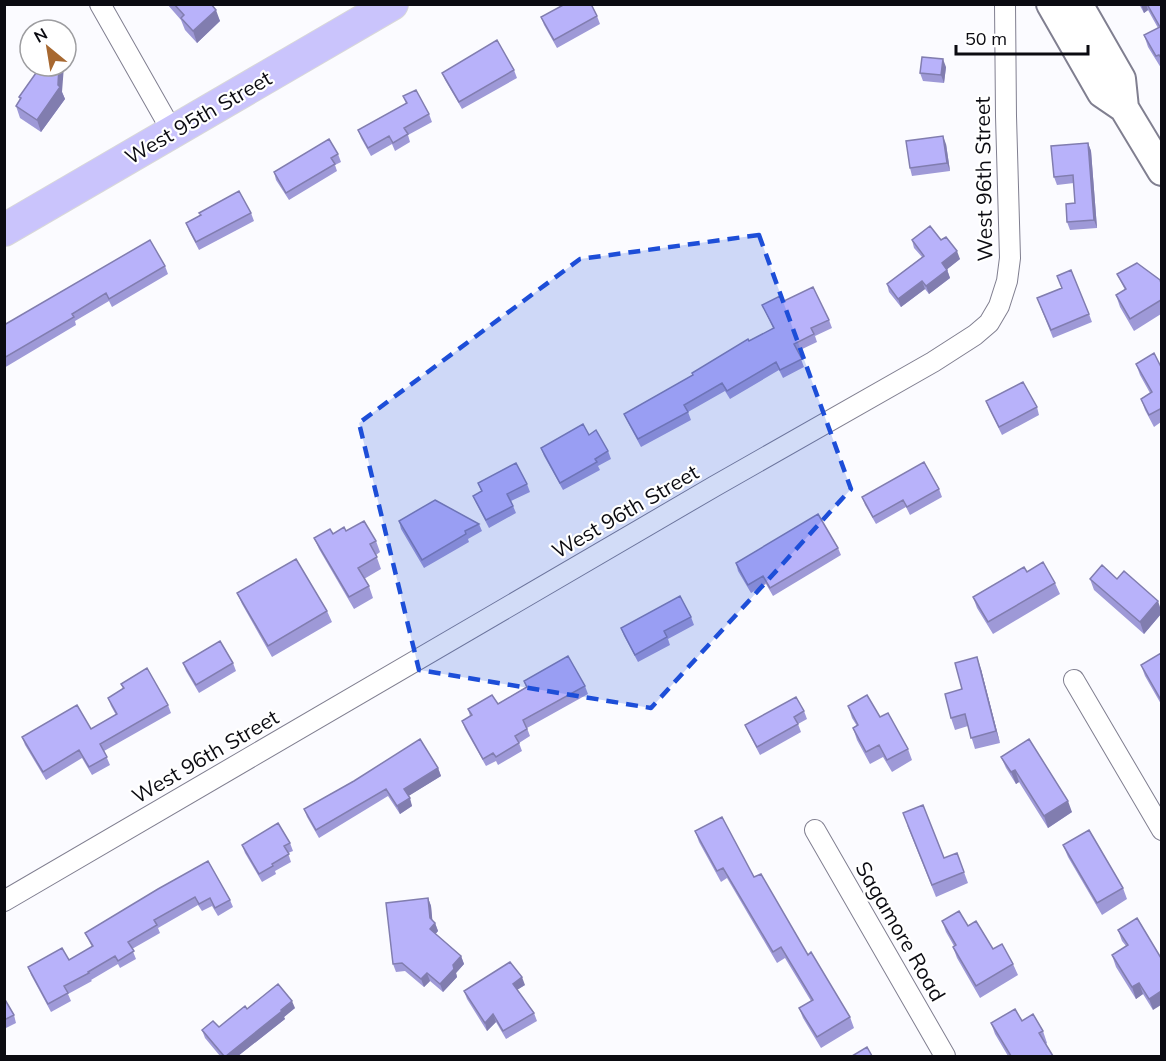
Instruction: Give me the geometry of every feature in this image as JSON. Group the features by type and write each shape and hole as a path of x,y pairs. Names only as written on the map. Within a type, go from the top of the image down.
{"main road":[{"name":"West 95th Street","path":"4,230 392,4"},
{"path":"1050,4 1102,93 1124,108 1157,151"},
{"path":"1078,4 1121,79 1124,108"}],"street":[{"path":"100,4 172,131"},
{"name":"West 96th Street","path":"4,901 715,486 933,362 975,335 989,323 999,306 1008,281 1010,258 1005,4"},
{"path":"1074,680 1161,830"},
{"name":"Sagamore Road","path":"815,830 945,1056"}],"highlighted area":[{"path":"759,235 851,489 651,708 419,670 359,423 580,259"}],"building":[{"path":"174,4 211,4 216,10 193,31 181,18 184,15"},
{"path":"565,4 591,4 597,16 554,40 541,17"},
{"path":"1147,4 1161,4 1161,58 1159,55 1156,56 1144,35 1160,27"},
{"path":"497,40 514,70 459,102 442,73"},
{"path":"922,57 943,59 941,75 920,73"},
{"path":"32,78 58,78 60,87 37,120 16,106 21,98 19,97"},
{"path":"416,90 429,114 404,128 408,134 393,143 389,136 368,148 358,130 407,103 403,96"},
{"path":"943,136 947,163 910,168 906,141"},
{"path":"329,139 338,154 331,158 335,164 286,193 274,172"},
{"path":"1088,143 1094,220 1067,222 1066,204 1075,203 1073,175 1054,177 1051,146"},
{"path":"239,191 251,213 196,242 186,223 201,215 199,213"},
{"path":"930,226 941,240 946,237 957,251 942,263 947,270 926,286 922,281 898,299 887,284 924,256 912,240"},
{"path":"150,240 165,266 109,299 106,293 72,314 74,317 4,358 4,325"},
{"path":"1137,263 1160,280 1161,300 1130,319 1116,295 1126,289 1117,274"},
{"path":"1071,270 1089,314 1051,330 1037,298 1062,288 1057,276"},
{"path":"813,287 829,320 811,328 814,334 794,344 802,359 780,370 776,362 727,391 722,383 684,405 688,412 638,439 624,414 693,375 692,373 748,339 749,341 774,328 762,305 780,296 782,302"},
{"path":"1154,353 1161,367 1161,411 1160,409 1149,415 1141,399 1152,392 1136,364"},
{"path":"1023,382 1037,407 999,427 986,401"},
{"path":"583,424 589,435 596,430 608,451 595,459 597,462 560,483 541,448"},
{"path":"924,462 939,489 907,507 903,500 873,517 862,497"},
{"path":"516,463 527,484 507,494 513,506 486,520 473,496 482,491 478,483"},
{"path":"435,500 479,524 422,560 399,521"},
{"path":"818,514 838,548 770,588 763,576 748,585 736,563"},
{"path":"364,521 376,541 370,544 377,557 358,568 369,586 349,597 314,538 330,529 333,534 344,527 346,531"},
{"path":"296,559 327,611 268,646 237,593"},
{"path":"1043,562 1055,583 988,622 973,597 1024,567 1027,572"},
{"path":"1102,565 1117,579 1124,571 1158,601 1140,622 1090,579"},
{"path":"680,596 691,617 664,631 667,637 635,655 621,628"},
{"path":"220,641 233,663 196,685 183,663"},
{"path":"1161,653 1161,700 1141,665"},
{"path":"568,656 585,686 523,720 527,729 515,736 519,743 496,757 493,753 483,759 462,721 472,715 468,709 492,695 498,704 527,687 524,681"},
{"path":"977,657 996,731 971,738 965,714 951,718 945,694 962,689 955,663"},
{"path":"147,668 168,705 100,744 107,757 89,767 79,750 43,772 22,737 77,705 91,729 117,714 108,698 124,688 121,684"},
{"path":"867,695 880,717 888,713 908,749 887,760 879,745 866,752 853,728 858,725 848,706"},
{"path":"796,697 804,711 794,717 798,724 757,747 745,725"},
{"path":"420,739 438,768 404,789 410,798 397,806 386,789 316,830 304,809 354,781"},
{"path":"1029,739 1068,801 1044,816 1015,770 1011,772 1001,757"},
{"path":"923,805 944,858 957,853 964,872 932,885 903,813"},
{"path":"722,817 754,877 761,874 808,955 811,952 850,1017 817,1037 799,1008 813,1000 781,947 773,952 723,868 717,871 695,831"},
{"path":"278,823 290,843 284,846 289,854 259,874 242,845"},
{"path":"1089,830 1123,888 1097,903 1063,845"},
{"path":"208,861 230,900 215,908 210,898 199,904 195,897 154,920 157,925 128,942 134,951 118,961 115,956 64,986 68,993 48,1004 28,967 62,948 69,960 93,946 85,933"},
{"path":"428,898 430,918 435,923 430,929 461,956 453,965 454,969 440,984 427,973 421,979 402,963 393,964 386,903"},
{"path":"959,911 968,926 976,921 993,949 1002,944 1013,964 976,986 953,947 956,945 942,921"},
{"path":"1137,918 1161,958 1161,991 1149,999 1139,983 1132,987 1112,955 1128,945 1118,930"},
{"path":"510,962 522,977 513,984 534,1013 503,1031 493,1014 485,1023 464,991"},
{"path":"278,984 292,1001 224,1056 202,1030 213,1021 219,1027 245,1006 247,1009"},
{"path":"4,998 14,1015 4,1020"},
{"path":"1015,1009 1022,1021 1033,1014 1043,1031 1039,1033 1053,1056 1011,1056 991,1023"},
{"path":"867,1047 872,1056 852,1056"}]}
